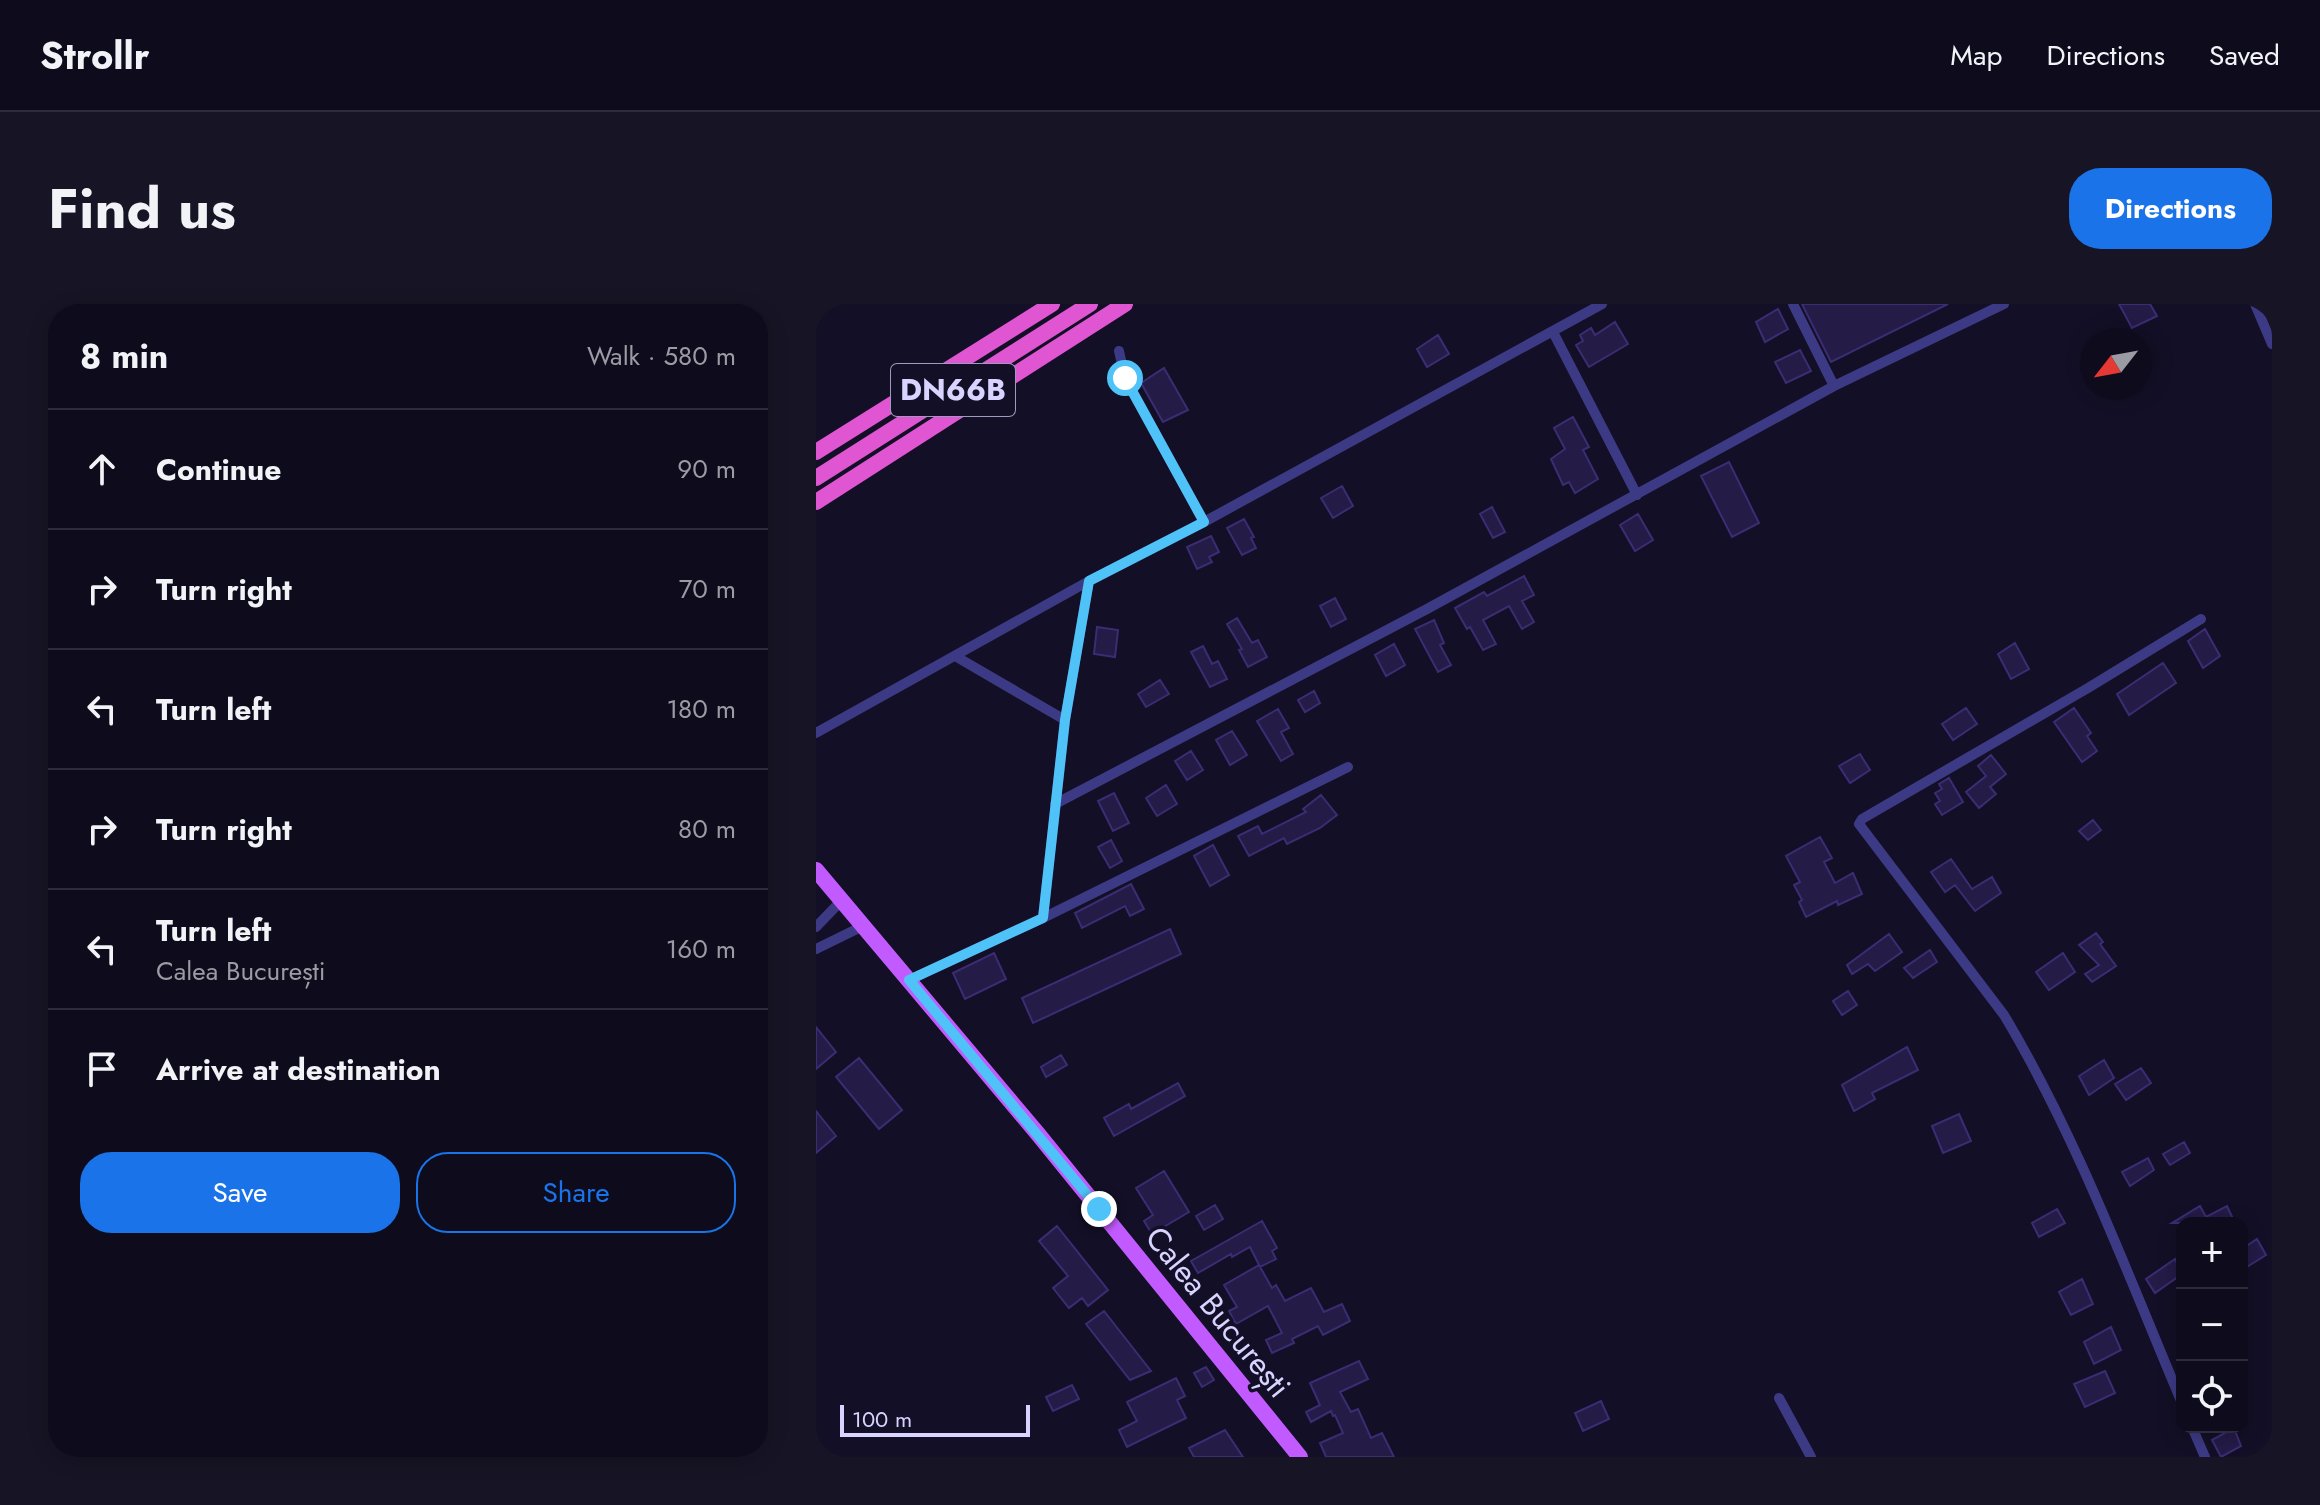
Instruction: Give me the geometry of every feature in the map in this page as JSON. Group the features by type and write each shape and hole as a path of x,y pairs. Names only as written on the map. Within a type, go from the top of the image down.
{"highway":[{"path":"816,452 1052,304"},
{"name":"DN66B","path":"816,478 1090,304"},
{"path":"816,502 1125,304"}],"main road":[{"name":"Calea București","path":"816,870 1056,1156 1300,1457"}],"street":[{"path":"816,733 1089,581 1204,522 1602,304"},
{"path":"1793,304 1834,386"},
{"path":"1055,804 1427,609 1834,386 2004,304"},
{"path":"2255,304 2272,344"},
{"path":"1553,332 1637,495"},
{"path":"1119,351 1125,378 1204,522"},
{"path":"1043,918 1065,720 1089,581"},
{"path":"2176,1389 2108,1226 2024,1047 2004,1015 1859,824 1862,819 2201,619"},
{"path":"955,656 1065,720"},
{"path":"909,980 1043,918 1348,767"},
{"path":"816,927 841,901"},
{"path":"816,949 863,926"},
{"path":"1779,1398 1811,1457"},
{"path":"2195,1433 2205,1457"}],"building":[{"path":"1802,304 1948,304 1831,362"},
{"path":"2119,304 2150,304 2157,316 2132,328"},
{"path":"1778,309 1788,329 1765,342 1756,322"},
{"path":"1615,322 1628,344 1589,367 1576,345 1583,341 1580,335 1591,328 1595,335"},
{"path":"1438,335 1449,354 1427,367 1417,349"},
{"path":"1800,350 1811,371 1786,383 1775,362"},
{"path":"1164,368 1188,410 1163,422 1141,383"},
{"path":"1573,417 1589,447 1583,450 1598,479 1575,493 1569,482 1563,485 1551,459 1565,449 1554,428"},
{"path":"1729,462 1759,523 1732,537 1701,476"},
{"path":"1342,486 1353,506 1333,518 1321,498"},
{"path":"1492,507 1505,532 1493,538 1480,514"},
{"path":"1638,514 1653,540 1635,551 1620,525"},
{"path":"1244,519 1256,548 1242,555 1227,528"},
{"path":"1211,536 1219,552 1209,557 1212,562 1197,569 1187,547"},
{"path":"1524,576 1534,595 1522,601 1534,622 1522,629 1509,606 1483,620 1496,644 1483,650 1455,608 1484,592 1487,596"},
{"path":"1335,598 1346,619 1331,627 1320,606"},
{"path":"1237,618 1252,643 1258,640 1267,657 1248,667 1239,650 1242,649 1227,624"},
{"path":"1434,620 1444,643 1440,645 1451,665 1438,672 1415,629"},
{"path":"1097,627 1118,630 1115,657 1094,654"},
{"path":"2205,629 2220,656 2203,668 2188,641"},
{"path":"2015,643 2029,669 2011,679 1998,654"},
{"path":"1394,644 1405,665 1386,676 1375,655"},
{"path":"1203,646 1212,664 1218,661 1227,679 1210,687 1191,652"},
{"path":"2163,663 2176,683 2129,715 2117,694"},
{"path":"1160,680 1169,694 1146,707 1138,694"},
{"path":"1314,691 1320,703 1305,712 1298,700"},
{"path":"1966,708 1977,724 1953,740 1942,724"},
{"path":"2074,708 2091,733 2087,736 2097,751 2082,762 2054,722"},
{"path":"1278,709 1289,728 1281,732 1293,754 1281,761 1257,721"},
{"path":"1232,731 1247,755 1230,765 1216,740"},
{"path":"1191,751 1203,770 1187,780 1175,761"},
{"path":"1860,754 1870,770 1850,783 1839,766"},
{"path":"1991,755 2006,774 1990,787 1996,794 1979,808 1966,792 1986,776 1978,766"},
{"path":"1949,778 1963,802 1942,815 1935,804 1940,801 1935,793 1942,789 1939,784"},
{"path":"1166,785 1177,804 1157,816 1146,798"},
{"path":"1114,793 1129,823 1113,831 1098,801"},
{"path":"1321,795 1337,815 1320,828 1287,844 1284,838 1249,856 1238,836 1258,826 1262,834 1306,812 1303,809"},
{"path":"2093,820 2101,830 2088,840 2079,831"},
{"path":"1820,837 1832,858 1824,862 1835,883 1853,873 1862,894 1838,905 1837,901 1806,917 1794,885 1800,882 1786,856"},
{"path":"1111,840 1122,861 1110,868 1098,847"},
{"path":"1213,845 1229,875 1210,886 1194,856"},
{"path":"1951,859 1972,889 1992,877 2001,893 1975,911 1955,885 1945,892 1931,872"},
{"path":"1131,884 1144,909 1130,916 1125,906 1082,928 1075,913"},
{"path":"1170,929 1181,954 1033,1023 1022,998"},
{"path":"2096,933 2116,966 2092,982 2085,974 2099,965 2079,945"},
{"path":"1889,934 1902,952 1875,971 1868,964 1852,974 1847,965"},
{"path":"1930,950 1937,962 1913,978 1904,968"},
{"path":"994,953 1006,979 965,999 953,973"},
{"path":"2063,953 2075,972 2049,990 2036,972"},
{"path":"1848,991 1857,1005 1842,1015 1833,1001"},
{"path":"816,1027 836,1052 816,1069"},
{"path":"1907,1047 1918,1070 1872,1093 1875,1099 1854,1111 1842,1085"},
{"path":"1061,1055 1067,1065 1046,1077 1041,1067"},
{"path":"859,1058 902,1110 879,1129 836,1077"},
{"path":"2104,1060 2114,1078 2089,1095 2079,1076"},
{"path":"2141,1068 2151,1083 2126,1100 2115,1084"},
{"path":"1178,1083 1185,1096 1114,1136 1104,1118 1129,1104 1131,1109"},
{"path":"816,1111 836,1136 816,1153"},
{"path":"1959,1114 1971,1141 1943,1153 1932,1126"},
{"path":"2184,1142 2190,1153 2170,1165 2163,1154"},
{"path":"2148,1158 2154,1170 2130,1186 2122,1172"},
{"path":"1164,1171 1189,1212 1152,1234 1144,1221 1153,1215 1136,1188"},
{"path":"1215,1205 1223,1219 1204,1230 1196,1216"},
{"path":"2200,1206 2206,1217 2182,1217"},
{"path":"2227,1206 2232,1217 2206,1217"},
{"path":"2057,1209 2065,1223 2039,1237 2032,1223"},
{"path":"1262,1221 1277,1248 1272,1251 1276,1259 1260,1267 1250,1247 1198,1273 1191,1261"},
{"path":"1057,1226 1108,1290 1088,1306 1082,1298 1069,1308 1053,1288 1068,1276 1039,1241"},
{"path":"2257,1239 2266,1255 2248,1266 2248,1245"},
{"path":"2175,1259 2176,1278 2155,1293 2146,1279"},
{"path":"1259,1265 1272,1288 1276,1285 1285,1301 1311,1288 1324,1312 1342,1304 1350,1321 1323,1335 1318,1326 1292,1339 1294,1343 1272,1353 1266,1340 1282,1333 1268,1306 1236,1324 1229,1311 1237,1307 1224,1285"},
{"path":"2082,1279 2093,1304 2071,1315 2059,1292"},
{"path":"1104,1311 1151,1371 1130,1380 1086,1324"},
{"path":"2111,1327 2121,1350 2094,1364 2084,1342"},
{"path":"1359,1361 1368,1379 1340,1392 1351,1412 1358,1409 1371,1438 1382,1433 1394,1457 1326,1457 1320,1443 1343,1433 1335,1415 1331,1411 1311,1422 1306,1412 1320,1405 1310,1383"},
{"path":"1206,1367 1214,1380 1202,1387 1194,1373"},
{"path":"2105,1371 2115,1393 2085,1407 2074,1384"},
{"path":"1176,1378 1185,1396 1177,1400 1186,1418 1127,1447 1119,1430 1137,1421 1127,1402"},
{"path":"1072,1385 1079,1399 1053,1411 1046,1397"},
{"path":"1601,1401 1609,1419 1583,1431 1575,1413"},
{"path":"1225,1430 1243,1457 1194,1457 1189,1448"},
{"path":"2225,1433 2236,1433 2241,1446 2221,1457 2212,1440"}],"route":[{"path":"1099,1209 909,980 1043,918 1065,720 1089,581 1204,522 1125,378"}]}
